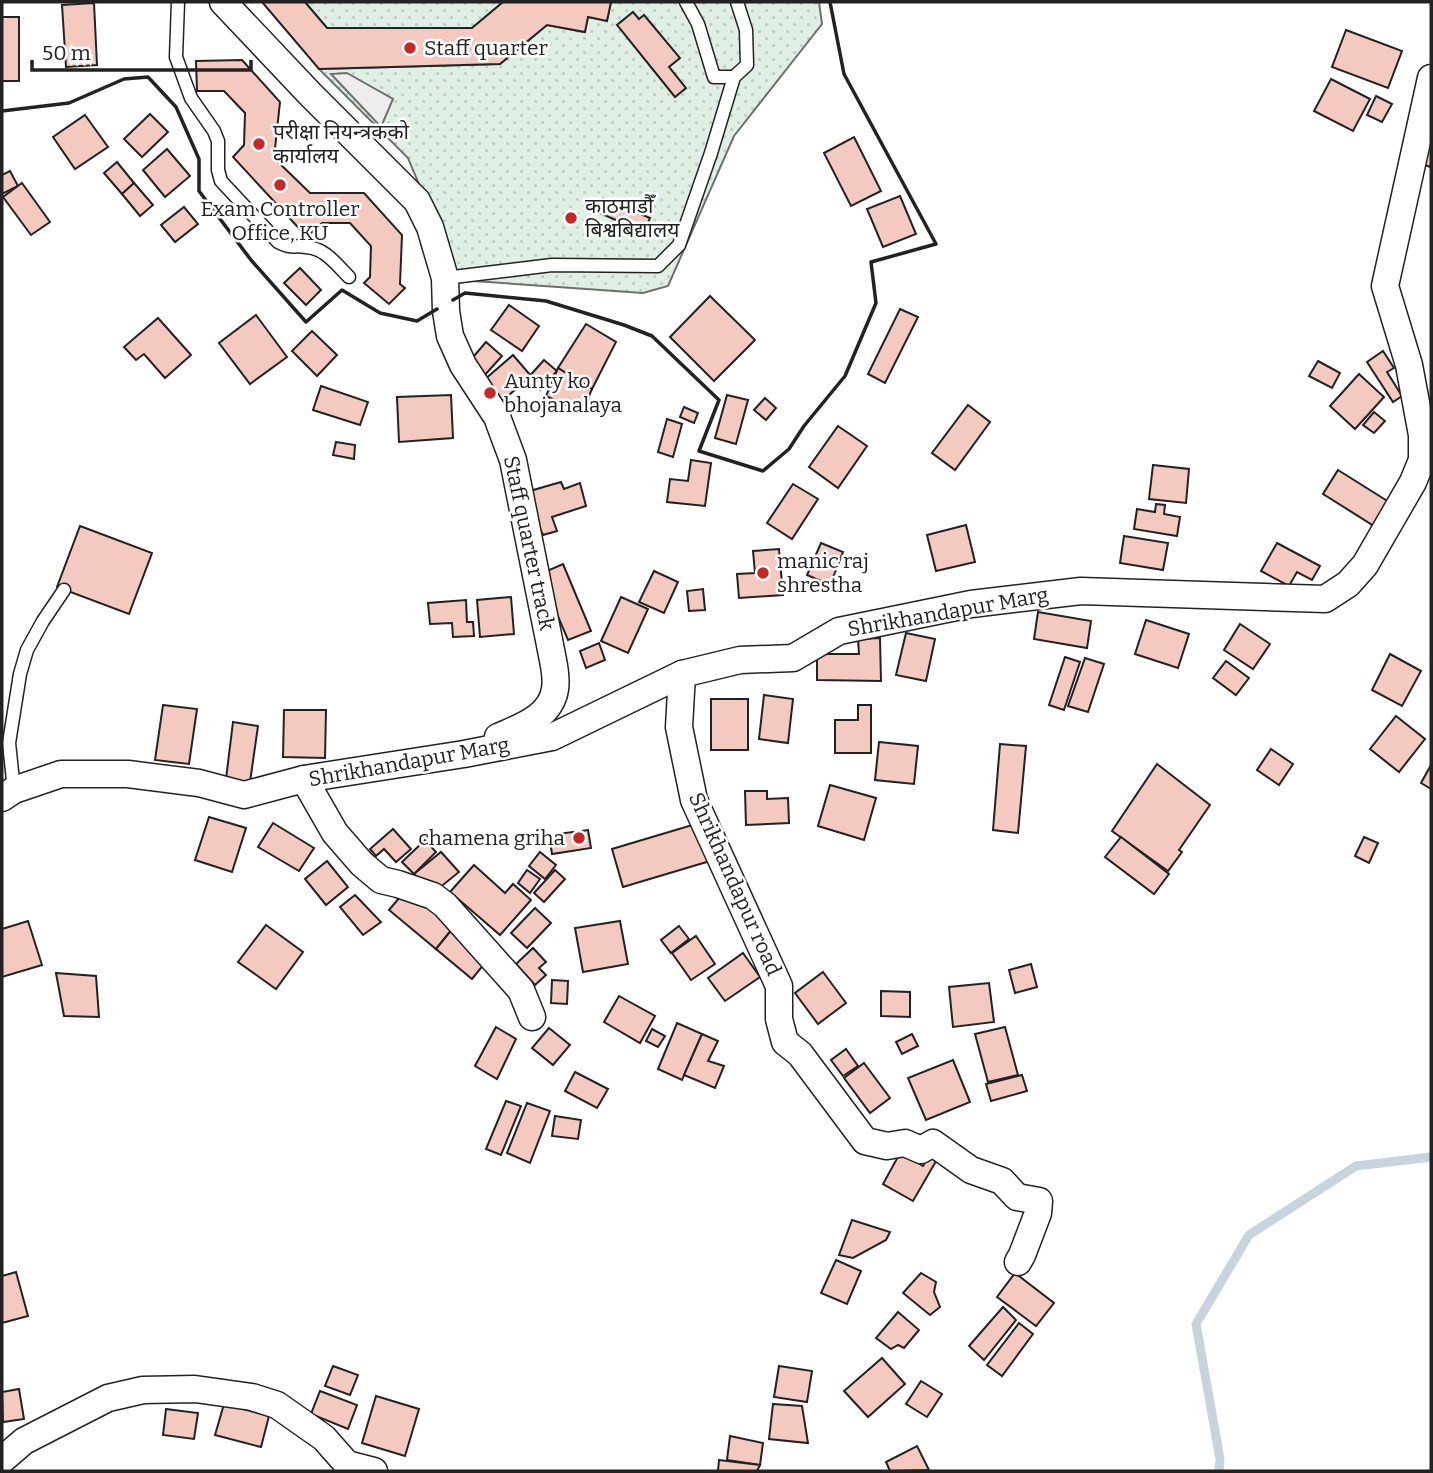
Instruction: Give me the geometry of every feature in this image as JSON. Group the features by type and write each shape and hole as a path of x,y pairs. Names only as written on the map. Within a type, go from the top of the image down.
{"street":[{"name":"Staff quarter track","path":"223,2 417,201 430,227 445,278 450,336 463,365 497,417 513,460 556,686 552,702 536,719 464,754"},
{"name":"Shrikhandapur Marg","path":"8,794 61,774 128,774 199,783 244,795 304,779 552,737 682,674 740,660 793,658 839,631 971,604 1081,591 1325,599 1348,584 1365,565 1413,482 1422,460 1422,435 1409,365 1385,286 1431,78"},
{"name":"Shrikhandapur road","path":"682,674 679,727 694,800 779,986 779,1019 785,1042 800,1054 865,1141 887,1146 905,1143 920,1150 933,1143 971,1170 1002,1181 1017,1197 1039,1201 1038,1213 1017,1262"},
{"path":"304,779 335,833 362,863 381,880 433,896 445,905 521,990 532,1017"},
{"path":"2,1460 24,1441 108,1398 143,1390 195,1389 251,1397 277,1405 324,1438 347,1464 374,1471"}],"lane":[{"path":"178,2 176,57 191,98 218,141 218,170 221,181 278,242 287,247 316,248 328,255 349,276"},
{"path":"686,2 698,24 715,77 734,77"},
{"path":"445,278 552,265 658,266 679,245 712,153 734,77 747,65 746,30 737,2"},
{"path":"8,794 9,743 20,674 27,650 65,590"}],"green space":[{"path":"305,2 503,2 472,28 327,28"},
{"path":"611,2 819,2 822,24 734,136 668,286 643,293 459,280 408,158 319,69 500,64 547,25 584,32 588,17 607,20"}],"shaded area":[{"path":"347,73 393,99 381,127 331,74"}],"building":[{"name":"Staff quarter","path":"262,2 305,2 327,28 472,28 503,2 611,2 607,21 588,17 585,32 547,25 500,64 319,69"},
{"path":"94,3 97,65 66,67 62,5"},
{"path":"633,12 639,19 644,15 680,58 669,67 686,88 675,97 617,25"},
{"path":"2,17 19,17 19,81 2,81"},
{"path":"1346,30 1402,51 1388,88 1332,67"},
{"name":"Exam Controller Office, KU","path":"242,60 280,102 274,158 310,193 364,193 402,235 400,284 405,288 389,304 364,283 370,277 371,246 350,223 322,223 307,237 233,157 244,145 245,113 224,91 197,91 196,61"},
{"path":"1331,79 1370,99 1353,131 1314,111"},
{"path":"1376,96 1392,104 1382,122 1367,115"},
{"path":"150,114 168,132 142,157 124,139"},
{"path":"85,115 108,147 75,169 53,137"},
{"path":"1431,133 1431,163 1430,167 1419,163"},
{"path":"854,137 881,191 851,206 824,153"},
{"path":"167,149 190,176 165,197 143,170"},
{"path":"117,162 134,183 122,194 104,173"},
{"path":"10,171 18,186 2,194 2,175"},
{"path":"22,183 50,222 31,235 3,197"},
{"path":"134,183 153,205 140,216 122,194"},
{"path":"900,196 916,234 883,247 867,209"},
{"path":"603,198 650,218 644,232 597,212"},
{"path":"184,207 198,224 175,242 161,225"},
{"path":"300,268 321,290 306,305 284,283"},
{"path":"710,296 755,340 714,381 670,337"},
{"path":"509,305 539,326 522,351 491,330"},
{"path":"900,309 918,317 885,383 868,374"},
{"path":"256,315 287,357 250,384 219,343"},
{"path":"158,318 191,355 165,378 144,354 136,360 124,347"},
{"path":"586,324 616,342 592,389 558,368"},
{"path":"312,331 337,355 317,376 292,351"},
{"path":"486,342 502,356 483,377 468,363"},
{"path":"1383,351 1394,368 1387,372 1402,396 1393,402 1367,362"},
{"path":"513,355 531,376 495,407 477,386"},
{"path":"544,360 557,371 540,390 527,379"},
{"path":"1318,361 1340,373 1332,388 1309,376"},
{"path":"558,368 592,389 582,413 546,396"},
{"path":"1359,374 1384,397 1355,429 1330,406"},
{"path":"321,386 368,402 360,425 313,410"},
{"path":"451,395 453,438 399,442 397,397"},
{"path":"727,395 748,400 736,444 715,438"},
{"path":"765,398 776,408 766,420 754,410"},
{"path":"968,405 990,422 955,470 932,453"},
{"path":"684,407 698,413 694,423 680,417"},
{"path":"1374,412 1385,421 1374,433 1363,425"},
{"path":"667,419 682,424 673,457 658,452"},
{"path":"838,426 867,446 838,488 809,467"},
{"path":"336,442 355,445 354,459 333,455"},
{"path":"691,460 711,463 705,506 667,502 670,479 688,481"},
{"path":"1153,465 1189,469 1186,503 1149,499"},
{"path":"1338,470 1389,502 1374,526 1323,494"},
{"path":"561,482 564,489 580,483 586,506 552,517 557,531 543,535 523,493"},
{"path":"793,484 818,499 792,539 767,523"},
{"path":"1156,504 1165,505 1164,514 1180,517 1177,536 1134,529 1137,509 1155,512"},
{"path":"966,525 975,562 936,571 927,535"},
{"path":"80,526 152,553 129,614 57,587"},
{"path":"1124,536 1168,543 1163,570 1120,563"},
{"path":"821,543 843,552 830,585 807,575"},
{"path":"1277,543 1320,566 1312,580 1297,572 1289,586 1261,571"},
{"name":"manic raj shrestha","path":"779,549 783,595 739,598 737,574 755,573 753,551"},
{"path":"563,564 591,631 568,640 540,574"},
{"path":"654,571 678,582 664,613 639,602"},
{"path":"703,589 705,610 689,611 687,591"},
{"path":"511,597 514,634 480,637 477,600"},
{"path":"621,597 648,609 628,653 601,641"},
{"path":"466,600 467,622 473,622 474,636 453,637 452,623 430,624 428,603"},
{"path":"1038,612 1091,621 1087,648 1034,639"},
{"path":"1146,620 1189,634 1178,668 1135,654"},
{"path":"1240,624 1270,644 1253,669 1224,650"},
{"path":"906,633 935,639 926,681 896,675"},
{"path":"880,638 881,681 817,680 817,654 859,654 858,639"},
{"path":"599,643 605,660 586,668 580,651"},
{"path":"1390,654 1421,671 1402,706 1372,690"},
{"path":"1065,657 1080,662 1064,710 1049,705"},
{"path":"1085,658 1104,664 1088,712 1068,706"},
{"path":"1226,661 1249,678 1236,695 1213,678"},
{"path":"764,695 793,699 788,743 759,739"},
{"path":"711,699 748,699 748,750 711,750"},
{"path":"163,705 197,709 189,764 155,760"},
{"path":"858,705 871,705 871,753 835,753 835,720 858,720"},
{"path":"284,710 326,710 325,758 283,757"},
{"path":"1396,716 1425,739 1399,772 1370,749"},
{"path":"233,722 258,726 250,782 226,779"},
{"path":"879,742 918,746 914,784 875,780"},
{"path":"1000,744 1026,746 1018,833 993,830"},
{"path":"1271,749 1293,764 1279,785 1257,770"},
{"path":"1157,764 1210,805 1168,871 1112,831"},
{"path":"1431,765 1431,789 1421,783"},
{"path":"830,785 876,798 864,840 818,826"},
{"path":"745,791 767,791 767,799 788,798 789,823 746,825"},
{"path":"209,817 246,828 232,872 195,860"},
{"path":"273,823 314,848 299,871 258,847"},
{"path":"699,823 710,861 623,887 612,849"},
{"path":"393,829 411,849 396,862 384,849 376,856 370,849"},
{"path":"588,830 591,848 552,854 549,835"},
{"path":"1121,837 1169,874 1154,894 1105,857"},
{"path":"1364,837 1378,843 1369,863 1355,856"},
{"path":"425,840 436,852 414,874 402,862"},
{"path":"441,852 459,872 433,893 414,874"},
{"path":"540,852 556,865 545,879 529,866"},
{"path":"327,861 348,887 326,905 305,879"},
{"path":"474,865 505,893 513,884 531,900 500,935 450,892"},
{"path":"527,870 540,879 530,893 518,883"},
{"path":"555,870 565,879 544,902 534,893"},
{"path":"406,890 453,928 436,949 389,910"},
{"path":"355,895 381,922 363,935 340,907"},
{"path":"535,908 551,923 527,948 511,933"},
{"path":"28,921 42,965 2,977 2,929"},
{"path":"620,921 628,964 583,972 575,928"},
{"path":"266,925 303,952 276,989 238,962"},
{"path":"679,926 689,939 671,953 661,940"},
{"path":"453,928 489,958 472,979 436,949"},
{"path":"696,936 715,964 691,980 672,953"},
{"path":"533,948 546,962 539,968 546,975 535,985 516,964"},
{"path":"743,953 760,977 725,1001 708,978"},
{"path":"1031,964 1037,987 1015,993 1009,970"},
{"path":"823,972 846,1003 818,1024 795,993"},
{"path":"56,973 96,976 99,1017 64,1016"},
{"path":"552,980 568,981 567,1004 551,1003"},
{"path":"989,983 994,1022 953,1027 949,987"},
{"path":"881,991 910,992 910,1017 881,1016"},
{"path":"619,996 655,1016 640,1043 604,1022"},
{"path":"677,1023 702,1034 682,1080 658,1069"},
{"path":"496,1027 516,1039 497,1079 475,1066"},
{"path":"1005,1027 1018,1075 988,1082 975,1034"},
{"path":"549,1028 570,1045 553,1065 532,1048"},
{"path":"652,1029 665,1036 658,1047 646,1041"},
{"path":"702,1034 718,1041 708,1061 724,1066 715,1088 684,1075"},
{"path":"912,1034 918,1046 902,1054 896,1042"},
{"path":"846,1049 858,1066 843,1076 831,1060"},
{"path":"953,1060 970,1102 926,1120 908,1078"},
{"path":"864,1063 890,1098 870,1113 844,1078"},
{"path":"575,1072 608,1089 597,1108 565,1091"},
{"path":"1022,1075 1027,1091 991,1101 986,1084"},
{"path":"506,1101 521,1106 501,1155 486,1149"},
{"path":"527,1103 550,1111 530,1163 507,1153"},
{"path":"555,1116 581,1120 578,1139 552,1136"},
{"path":"931,1152 939,1156 913,1201 883,1184 900,1153 923,1166"},
{"path":"852,1220 890,1232 886,1240 853,1258 839,1255"},
{"path":"836,1260 861,1271 847,1304 821,1293"},
{"path":"16,1272 28,1316 2,1323 2,1276"},
{"path":"921,1273 936,1282 934,1292 940,1307 930,1315 903,1293"},
{"path":"1015,1273 1054,1303 1036,1326 997,1297"},
{"path":"1003,1307 1016,1320 984,1360 969,1346"},
{"path":"898,1312 919,1330 904,1348 898,1345 891,1349 876,1338"},
{"path":"1019,1323 1033,1334 1002,1376 987,1365"},
{"path":"882,1358 905,1384 868,1417 844,1391"},
{"path":"333,1366 358,1375 350,1395 325,1386"},
{"path":"779,1366 812,1371 807,1402 774,1397"},
{"path":"921,1381 942,1394 927,1417 906,1404"},
{"path":"19,1389 24,1419 3,1422 2,1392"},
{"path":"320,1391 357,1405 348,1429 311,1414"},
{"path":"376,1396 419,1409 405,1456 362,1443"},
{"path":"224,1404 269,1416 261,1447 215,1435"},
{"path":"773,1404 802,1406 808,1443 769,1439"},
{"path":"166,1409 198,1413 194,1439 163,1435"},
{"path":"730,1436 763,1443 760,1465 727,1460"},
{"path":"917,1446 929,1470 890,1471 886,1462"},
{"path":"719,1460 760,1465 757,1471 718,1471"}],"waterway":[{"path":"1219,1471 1220,1459 1196,1324 1249,1235 1356,1166 1431,1157"}],"wall":[{"path":"453,300 465,293 546,301 652,336 719,400 699,451 763,471 789,449 845,376 876,303 871,262 936,244 844,74 830,2"},
{"path":"2,111 69,103 124,79 148,77 176,107 199,159 199,191 251,260 306,322 342,290 380,313 417,321 437,309"}],"place":[{"name":"Staff quarter","path":"410,48"},
{"name":"परीक्षा नियन्त्रकको कार्यालय","path":"259,144"},
{"name":"Exam Controller Office, KU","path":"280,185"},
{"name":"काठमाडौँ बिश्वबिद्यालय","path":"571,218"},
{"name":"Aunty ko bhojanalaya","path":"490,393"},
{"name":"manic raj shrestha","path":"763,573"},
{"name":"chamena griha","path":"579,838"}]}
